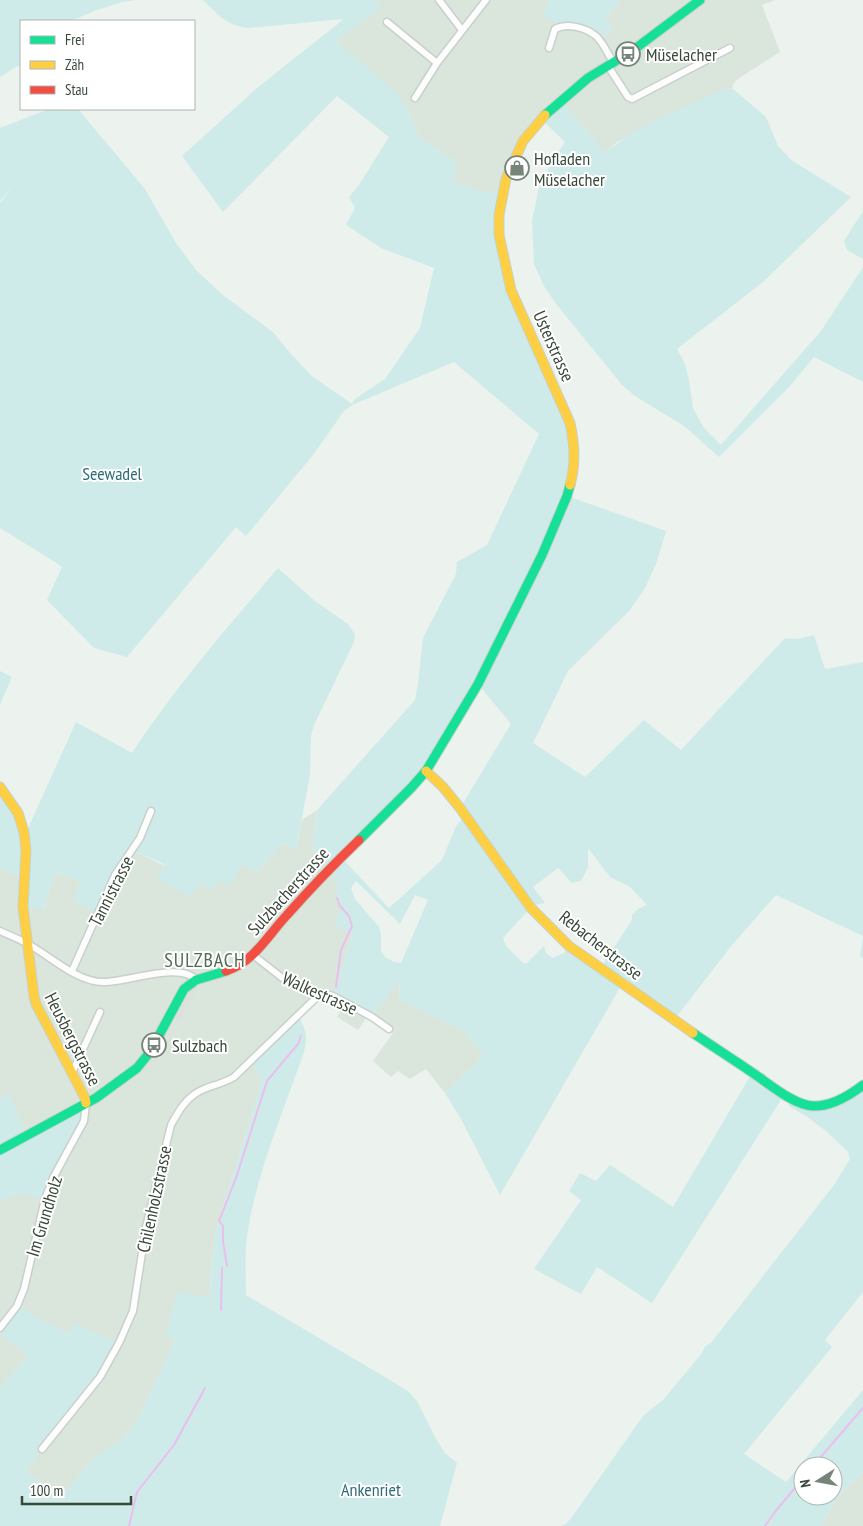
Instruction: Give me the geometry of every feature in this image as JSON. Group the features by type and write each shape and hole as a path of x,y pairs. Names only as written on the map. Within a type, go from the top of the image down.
{"street":[{"path":"439,0 462,30"},
{"path":"415,98 437,63 486,0"},
{"name":"Usterstrasse","path":"428,767 478,684 511,620 542,555 567,496 573,474 575,456 570,423 511,290 500,248 499,215 504,188 513,162 523,141 541,119 576,86 650,38 700,0"},
{"path":"387,22 437,63"},
{"path":"549,48 555,29 561,26 570,25 596,36 628,97 632,99 730,48"},
{"name":"Sulzbacherstrasse","path":"0,1150 86,1103 125,1078 142,1063 184,990 196,980 234,968 254,955 284,918 332,866 411,788 428,767"},
{"name":"Rebacherstrasse","path":"428,767 460,808 531,908 569,946 760,1078 784,1094 809,1106 825,1104 843,1098 863,1085"},
{"name":"Heusbergstrasse","path":"0,787 17,812 25,836 26,859 22,906 34,998 86,1103"},
{"name":"Tannistrasse","path":"72,971 115,875 140,838 151,811"},
{"path":"0,931 28,944 72,971 101,982 113,982 146,974 170,973 187,973 196,980"},
{"name":"Walkestrasse","path":"254,955 285,980 298,987 333,996 389,1029"},
{"name":"Chilenholzstrasse","path":"42,1449 100,1377 119,1343 133,1311 146,1227 171,1125 178,1112 184,1103 202,1090 225,1083 234,1078 321,993"},
{"path":"72,1072 100,1012"},
{"name":"Im Grundholz","path":"0,1328 17,1306 24,1289 45,1199 53,1178 84,1121 86,1103"}],"shaded area":[{"path":"375,0 550,0 543,13 596,36 605,37 612,28 606,17 621,0 775,0 762,5 780,52 739,78 732,88 723,90 617,142 605,153 561,100 523,141 502,196 452,183 457,162 418,136 408,110 336,41 380,8"},
{"path":"317,810 312,849 332,866 341,908 353,934 333,996 321,993 252,1061 262,1082 215,1233 209,1297 175,1341 138,1418 125,1437 92,1460 60,1498 26,1471 42,1449 68,1334 17,1307 0,1328 0,1200 19,1194 26,1136 9,1095 0,1098 0,868 24,878 44,910 55,873 80,881 115,875 132,850 200,883 220,881 243,865 257,872 282,843 296,851 302,820"},
{"path":"399,980 400,1000 464,1031 484,1055 445,1093 426,1069 410,1079 398,1071 391,1077 373,1061 393,1033 372,1017"},
{"path":"200,982 180,1020 169,1018 184,989"},
{"path":"345,1002 368,1015 358,1030 337,1017"},
{"path":"0,1333 28,1356 0,1388"},
{"path":"863,1472 863,1526 822,1526 832,1506 843,1506 843,1491"}],"green space":[{"path":"0,0 137,0 122,2 73,20 20,20 20,65 0,77"},
{"name":"Seewadel","path":"203,0 375,0 381,8 336,41 397,93 408,110 418,136 457,162 453,183 502,196 499,215 511,290 574,441 567,496 666,531 656,564 645,588 630,610 568,671 533,743 585,777 644,720 681,750 785,638 798,639 814,635 825,669 863,662 863,936 776,895 732,945 674,1020 622,984 500,1195 461,1119 445,1093 484,1055 464,1031 400,1000 399,981 372,1017 333,996 353,934 334,925 341,908 332,866 312,849 317,810 415,700 423,638 456,574 457,562 487,545 539,434 454,362 352,405 344,411 313,455 246,536 236,527 127,657 94,648 47,600 62,567 0,528 0,203 13,186 0,201 0,128 46,110 79,110 145,189 176,243 196,270 224,296 273,332 312,376 352,404 355,399 385,379 420,328 434,268 381,248 346,225 355,208 349,197 359,185 389,137 337,96 223,212 182,156 257,88 344,19 248,28 228,22","holes":["478,684 511,724 460,808 465,816 456,826 442,860 389,908 341,857 436,756","588,848 610,877 630,887 647,905 638,909 632,915 632,920 611,952 608,952 604,964 600,968 567,949 564,953 552,958 546,953 544,946 527,963 523,963 506,946 503,938 533,905 545,903 533,887 558,868 572,883 581,881 588,867","356,881 400,924 415,895 428,900 401,963 394,962 385,957 381,951 379,927 355,899 351,888"]},
{"path":"550,0 621,0 606,17 612,28 605,37 596,36 584,30 561,26 543,16 542,13"},
{"path":"732,88 766,117 778,146 791,160 851,197 764,281 677,349 685,364 693,408 704,428 721,445 821,331 863,267 863,382 814,357 790,386 719,457 684,426 635,396 622,385 557,305 545,288 534,264 532,221 538,191 551,163 565,142 541,119 561,100 605,153 632,133 662,117 723,90"},
{"path":"863,211 863,259 847,250 844,241"},
{"path":"278,568 315,601 348,624 355,637 314,725 311,736 310,774 296,851 282,843 257,872 243,865 228,887 220,881 211,890 200,884 191,897 157,879 164,864 132,850 124,861 99,914 73,901 80,881 55,873 44,910 22,906 24,878 0,868 0,787 25,835 76,722 132,753 184,681"},
{"path":"0,671 12,677 0,705"},
{"path":"863,936 863,958 860,957"},
{"name":"Ankenriet","path":"298,1015 306,1033 304,1052 272,1140 252,1207 246,1246 246,1295 390,1380 409,1392 417,1401 445,1453 457,1463 440,1526 0,1526 0,1388 28,1356 0,1333 0,1328 17,1306 68,1334 75,1323 119,1343 100,1377 26,1471 60,1498 92,1460 125,1437 138,1418 175,1341 166,1336 177,1292 209,1297 215,1233 262,1082 252,1061"},
{"path":"752,1073 809,1105 825,1104 863,1085 863,1292 825,1340 832,1347 744,1454 786,1482 793,1474 793,1506 832,1506 822,1526 560,1526 566,1524 572,1517 643,1416 664,1399 702,1353 705,1346 711,1343 834,1185 850,1159 848,1152 826,1131 790,1107 784,1095 652,1303 597,1267 581,1294 534,1269 581,1200 569,1191 580,1173 596,1181 610,1165 673,1207"},
{"path":"9,1094 26,1136 86,1103 84,1121 45,1199 19,1194 0,1200 0,1098"},
{"path":"863,1390 863,1472 843,1491 843,1456 808,1456"}],"waterway":[{"path":"336,987 341,950 352,926 349,916 340,906 337,898"},
{"path":"227,1266 223,1226 219,1221 236,1178 267,1081 298,1044 301,1036"},
{"path":"221,1310 222,1268"},
{"path":"129,1526 137,1492 174,1445 205,1388"},
{"path":"822,1456 863,1408"},
{"path":"765,1526 793,1490"}],"traffic: fast":[{"path":"545,115 588,78 632,51 700,0"},
{"path":"359,840 426,771 478,684 542,555 570,485"},
{"path":"0,1150 96,1098 137,1068 150,1052 184,989 196,980 226,971"},
{"path":"693,1033 781,1093 806,1105 821,1106 834,1102 863,1085"}],"traffic: slow":[{"path":"545,115 523,141 506,179 499,215 499,235 511,290 570,423 574,454 570,485"},
{"path":"426,771 443,787 460,808 531,908 569,946 693,1033"},
{"path":"0,787 18,813 24,832 26,850 23,907 36,1004 86,1103"}],"traffic: jam":[{"path":"226,971 236,967 253,955 304,896 359,840"}],"place":[{"name":"Müselacher","path":"628,54"},
{"name":"Hofladen Müselacher","path":"517,168"},
{"name":"Sulzbach","path":"154,1045"}],"district":[{"name":"SULZBACH","path":"205,960"}]}
